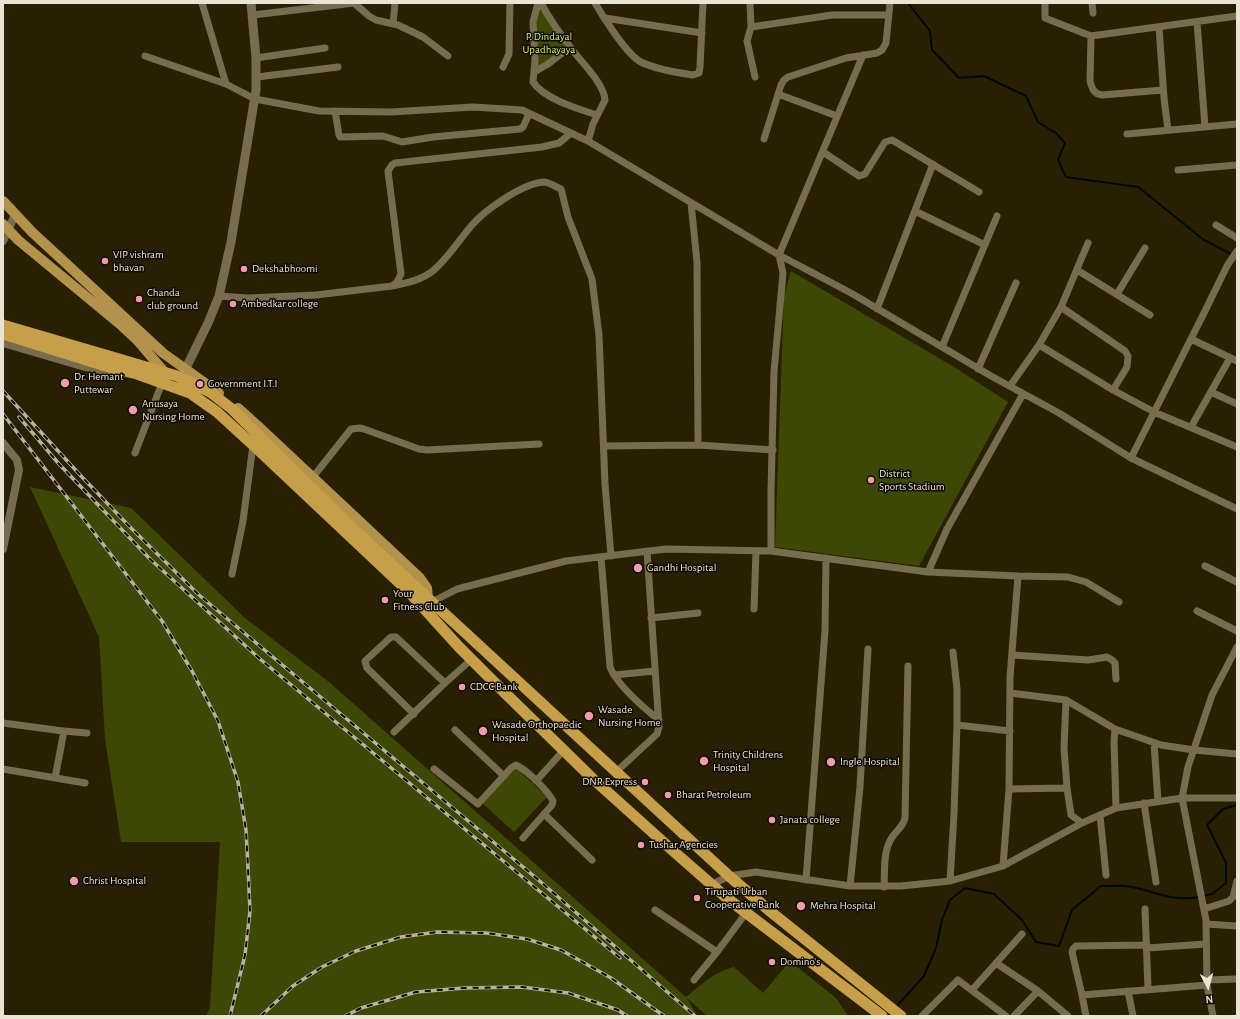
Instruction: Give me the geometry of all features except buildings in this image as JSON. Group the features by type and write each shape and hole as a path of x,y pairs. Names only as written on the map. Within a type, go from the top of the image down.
{"highway":[{"path":"3,325 177,376 210,392 238,415 345,521 418,590 729,876 771,912 901,1016"},
{"path":"3,334 112,368 137,374 178,388 190,393 217,412 253,444 409,592 458,647 598,783 711,885 882,1016"}],"main road":[{"path":"186,368 208,323 219,296 231,242 255,99 257,77 251,3"},
{"path":"3,202 32,232 163,353 222,395 313,477 420,578 427,588 430,601"},
{"path":"6,226 18,240 137,340 178,388"}],"street":[{"path":"202,3 226,84"},
{"path":"253,15 354,3 376,20 393,24 423,36 448,56"},
{"path":"393,24 395,3"},
{"path":"503,67 509,54 510,3"},
{"path":"540,3 599,84 605,95 605,100 593,124 588,141"},
{"path":"540,3 534,22 535,60 532,79 535,85 570,107 597,115"},
{"path":"595,3 631,55 640,62 693,75 698,73 703,3"},
{"path":"750,3 750,27 747,41 755,77"},
{"path":"764,139 781,85 784,80 788,77 846,58 878,53 885,46 890,3"},
{"path":"1045,3 1045,18 1091,36 1237,16"},
{"path":"1092,3 1093,12"},
{"path":"750,27 832,15 888,15"},
{"path":"605,18 702,33"},
{"path":"1197,22 1205,127"},
{"path":"1159,27 1168,130"},
{"path":"1091,36 1090,82 1094,92 1102,95 1164,90"},
{"path":"534,72 548,64 570,46"},
{"path":"256,58 325,48"},
{"path":"771,551 774,372 783,274 779,255 863,55"},
{"path":"145,56 226,84 255,99 319,111 391,112 473,107 522,110 588,141 779,255 877,309 978,369 1059,414 1131,458 1237,509"},
{"path":"257,77 338,67"},
{"path":"778,94 838,116"},
{"path":"335,111 340,137 383,136 402,142 520,129 523,127 529,114"},
{"path":"1127,134 1237,124"},
{"path":"392,286 397,282 401,274 388,172 392,165 403,162 542,147 559,143 571,133"},
{"path":"822,152 859,176 865,174 885,142 888,140 895,141 979,192"},
{"path":"877,309 933,164"},
{"path":"1178,170 1237,165"},
{"path":"219,296 248,298 316,295 392,286 415,281 434,270 454,249 472,224 503,199 530,185 545,182 561,189 568,217 592,279 599,335 611,556"},
{"path":"691,203 697,262 698,445"},
{"path":"915,211 984,245"},
{"path":"3,241 6,226 15,215"},
{"path":"942,348 997,216"},
{"path":"1216,226 1237,238"},
{"path":"1010,386 1039,345 1061,307 1088,244"},
{"path":"1117,294 1145,248"},
{"path":"1131,458 1227,266 1236,251"},
{"path":"1077,270 1150,315"},
{"path":"978,369 1016,283"},
{"path":"1061,307 1125,351 1128,356 1126,367 1113,390"},
{"path":"1191,339 1237,361"},
{"path":"3,343 109,373 156,381 135,453"},
{"path":"1039,345 1113,390 1154,412 1237,447"},
{"path":"1191,427 1230,358"},
{"path":"1211,392 1237,404"},
{"path":"928,572 947,528 1023,394"},
{"path":"313,477 351,429 355,428 364,429 420,449 427,450 538,444"},
{"path":"3,443 17,460 20,470 3,549"},
{"path":"232,574 243,521 253,444"},
{"path":"604,446 698,445 773,450"},
{"path":"430,601 457,589 566,561 666,549 771,551 928,572 1068,577 1086,582 1119,602"},
{"path":"616,772 657,734 659,727 647,551"},
{"path":"754,609 756,551"},
{"path":"601,557 609,662 614,675 648,711 659,720"},
{"path":"806,880 825,631 826,558"},
{"path":"1205,566 1237,582"},
{"path":"1003,866 1009,788 1010,693 1018,576"},
{"path":"1197,611 1237,631"},
{"path":"651,618 698,613"},
{"path":"414,714 366,668 365,661 391,637 396,637 445,683"},
{"path":"1212,1016 1207,982 1206,924 1182,798 1188,767 1212,695 1234,659 1237,647"},
{"path":"850,886 860,787 868,648"},
{"path":"950,881 957,725 957,689 953,652"},
{"path":"1012,655 1088,660 1107,657 1115,664 1116,679"},
{"path":"394,732 472,659"},
{"path":"884,887 888,846 893,835 902,826 905,818 908,666"},
{"path":"614,675 655,671"},
{"path":"1010,693 1066,700 1114,729 1154,743 1194,750 1237,754"},
{"path":"1066,700 1064,748 1067,788 1071,815 1082,823"},
{"path":"3,723 64,731 87,732"},
{"path":"957,725 1010,731"},
{"path":"1114,729 1116,808"},
{"path":"455,730 504,776"},
{"path":"55,778 64,731"},
{"path":"1154,743 1158,801"},
{"path":"536,781 564,750"},
{"path":"434,769 478,804 511,768 516,765 520,767 536,781 553,801 552,805 523,838"},
{"path":"3,769 85,783"},
{"path":"1009,788 1067,788"},
{"path":"711,885 729,876 756,872 850,886 884,887 950,881 1003,866 1082,823 1116,808 1182,798 1237,798"},
{"path":"1144,803 1156,882"},
{"path":"544,814 592,860"},
{"path":"1100,814 1106,875"},
{"path":"1203,906 1229,901 1233,897 1237,882"},
{"path":"1145,909 1148,989"},
{"path":"655,910 717,952"},
{"path":"694,980 746,913"},
{"path":"1206,924 1237,926"},
{"path":"972,990 1022,934"},
{"path":"1086,1016 1072,952 1072,949 1076,946 1206,944"},
{"path":"996,963 1038,991 1068,1016"},
{"path":"1082,995 1237,979"},
{"path":"922,1016 958,980 1006,1016"},
{"path":"1014,1016 1038,991"},
{"path":"1128,991 1133,1016"}],"green space":[{"name":"P. Dindayal Upadhayaya","path":"540,5 567,46 551,59 536,67 536,20"},
{"name":"District Sports Stadium","path":"791,271 954,367 1008,402 919,566 775,547 784,296"},
{"path":"30,487 131,508 245,618 329,682 686,997 714,975 734,967 763,993 790,961 836,998 848,1016 707,1016 687,998 697,1016 206,1016 210,1007 220,842 121,842 105,739 99,637"},
{"path":"515,767 547,797 514,832 482,803"}],"waterway":[{"path":"908,3 930,31 932,50 959,78 984,76 1026,96 1038,122 1056,133 1065,143 1058,160 1066,177 1138,187 1204,240 1237,257"},
{"path":"1203,896 1212,894 1226,883 1226,863 1207,825 1223,809 1237,805"},
{"path":"896,1007 924,976 936,948 942,920 950,900 965,888 994,894 1022,920 1036,942 1059,946 1072,910 1101,886 1128,886 1165,896 1181,898 1199,897"}],"railway":[{"path":"3,391 130,527 199,595 535,877 695,1016"},
{"path":"3,414 162,621 192,671 218,721 238,782 246,830 250,911 245,955 230,1016"},
{"path":"19,417 59,464 150,559 260,659 620,958"},
{"path":"261,1016 293,986 322,967 356,951 401,937 437,932 486,933 527,939 561,950 611,978 664,1016"},
{"path":"345,1016 361,1008 416,992 464,988 522,987 568,993 618,1010 627,1016"}],"place":[{"name":"VIP vishram bhavan","path":"105,261"},
{"name":"Dekshabhoomi","path":"244,269"},
{"name":"Chanda club ground","path":"139,299"},
{"name":"Ambedkar college","path":"233,304"},
{"name":"Dr. Hemant Puttewar","path":"65,383"},
{"name":"Government I.T.I","path":"200,384"},
{"name":"Anusaya Nursing Home","path":"133,410"},
{"name":"District Sports Stadium","path":"871,480"},
{"name":"Gandhi Hospital","path":"638,568"},
{"name":"Your Fitness Club","path":"385,600"},
{"name":"CDCC Bank","path":"462,687"},
{"name":"Wasade Nursing Home","path":"589,716"},
{"name":"Wasade Orthopaedic Hospital","path":"483,731"},
{"name":"Trinity Childrens Hospital","path":"704,761"},
{"name":"Ingle Hospital","path":"831,762"},
{"name":"DNR Express","path":"645,782"},
{"name":"Bharat Petroleum","path":"668,795"},
{"name":"Janata college","path":"772,820"},
{"name":"Tushar Agencies","path":"641,845"},
{"name":"Christ Hospital","path":"74,881"},
{"name":"Tirupati Urban Cooperative Bank","path":"697,898"},
{"name":"Mehra Hospital","path":"801,906"},
{"name":"Domino's","path":"772,962"}]}
